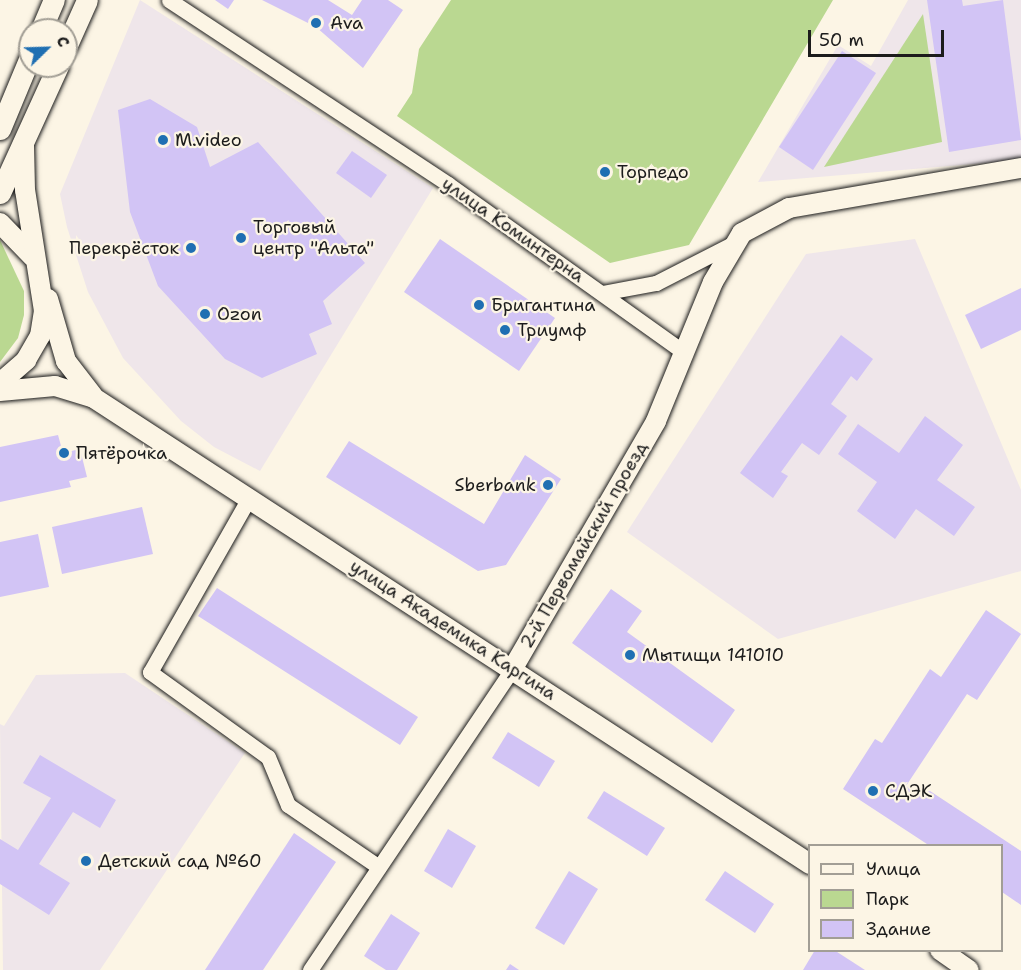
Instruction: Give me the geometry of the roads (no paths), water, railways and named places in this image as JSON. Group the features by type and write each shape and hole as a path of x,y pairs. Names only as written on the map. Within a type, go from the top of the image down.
{"main road":[{"path":"46,18 54,0"},
{"path":"78,20 87,0"},
{"path":"0,129 21,78"},
{"path":"0,193 53,78"}],"street":[{"name":"улица Коминтерна","path":"169,0 602,293 682,351"},
{"path":"24,145 36,262 66,361 94,398"},
{"path":"602,293 656,283 734,243 789,208 1021,168"},
{"path":"0,223 36,262"},
{"path":"682,351 734,243"},
{"path":"0,383 26,360 40,336 43,280"},
{"name":"2-й Первомайский проезд","path":"310,970 513,668 656,421 682,351"},
{"path":"0,391 55,386 94,398"},
{"name":"улица Академика Каргина","path":"94,398 513,668 808,863"},
{"path":"249,498 150,672 268,757 288,805 380,867"},
{"path":"942,952 969,970"}],"place":[{"name":"Ava","path":"316,23"},
{"name":"M.video","path":"163,140"},
{"name":"Торпедо","path":"605,172"},
{"name":"Торговый центр \"Альта\"","path":"241,238"},
{"name":"Перекрёсток","path":"191,248"},
{"name":"Бригантина","path":"479,305"},
{"name":"Ozon","path":"205,314"},
{"name":"Триумф","path":"505,330"},
{"name":"Пятёрочка","path":"64,453"},
{"name":"Sberbank","path":"548,485"},
{"name":"Мытищи 141010","path":"630,655"},
{"name":"СДЭК","path":"873,791"},
{"name":"Детский сад №60","path":"86,861"}]}
